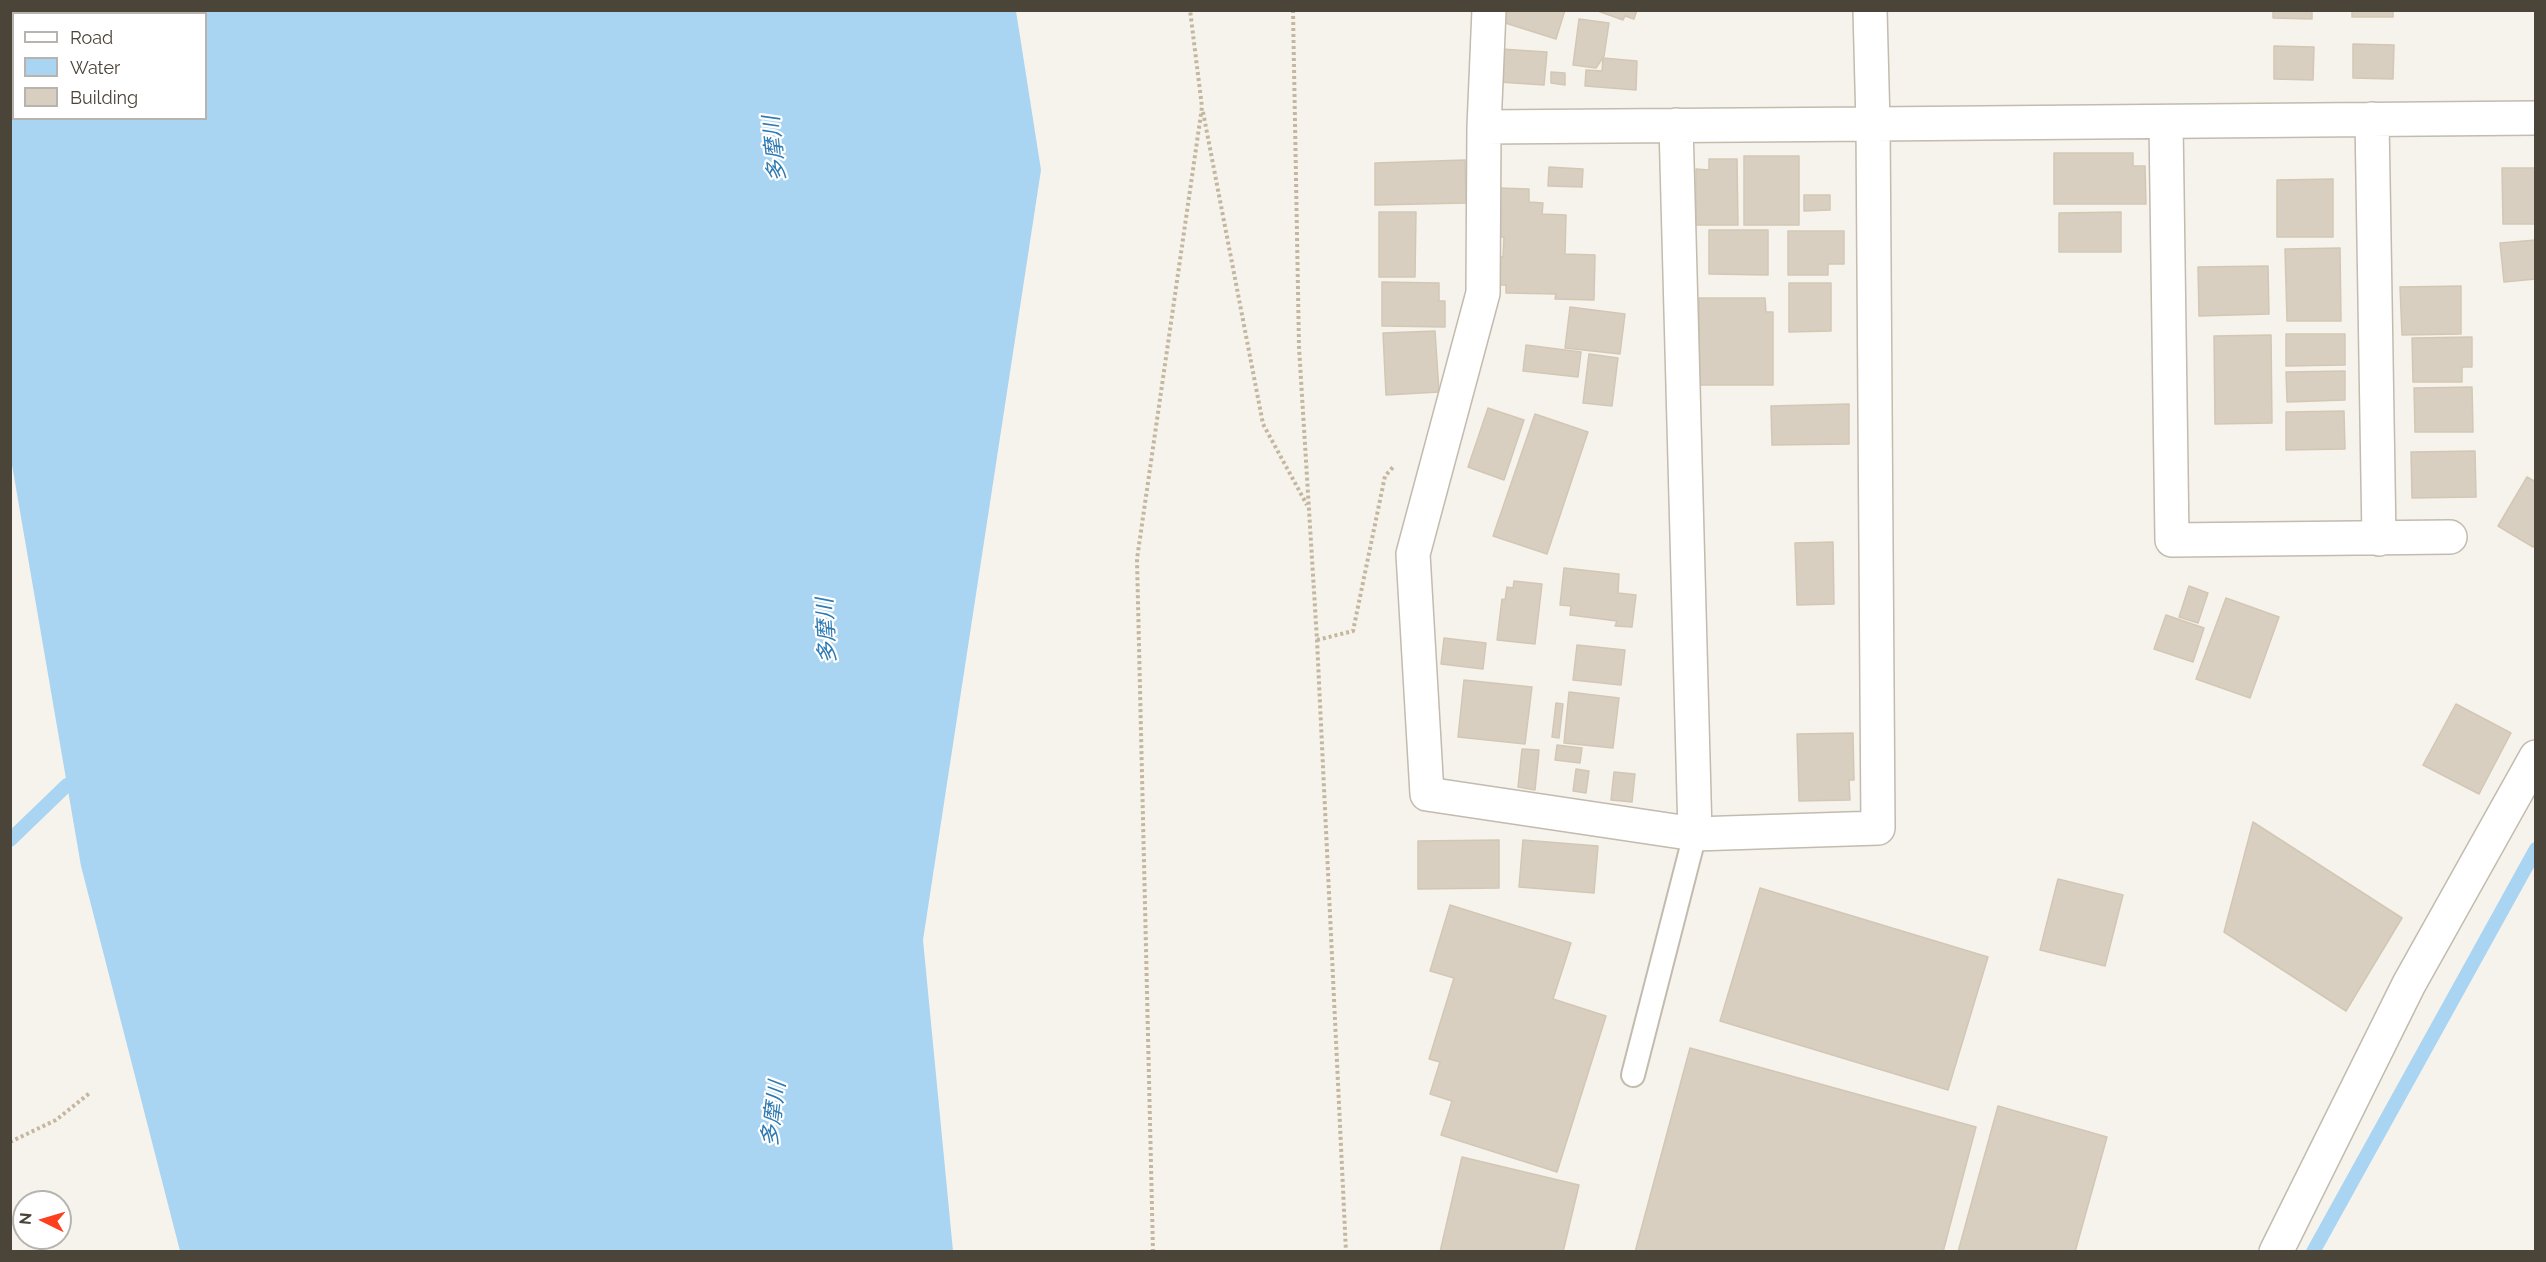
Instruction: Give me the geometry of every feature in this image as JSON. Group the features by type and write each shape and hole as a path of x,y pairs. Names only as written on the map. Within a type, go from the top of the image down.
{"street":[{"path":"1489,10 1484,127 1483,293 1413,554 1427,794 1695,834 1878,828 1873,124 1870,10"},
{"path":"1484,127 2535,118"},
{"path":"2372,119 2379,539"},
{"path":"2166,122 2172,540 2450,537"},
{"path":"1676,125 1695,834"},
{"path":"2276,1251 2409,984 2535,757"}],"lane":[{"path":"1634,1075 1695,834"}],"path":[{"path":"1190,10 1202,107 1263,424 1309,509"},
{"path":"1293,10 1299,347 1317,640 1346,1251"},
{"path":"1153,1251 1137,559 1202,107"},
{"path":"10,1142 56,1120 92,1092"}],"water":[{"name":"多摩川","path":"10,11 1016,11 1041,170 923,940 953,1251 180,1251 81,866 11,459"}],"building":[{"path":"1505,10 1565,10 1556,39 1502,22"},
{"path":"1595,10 1637,10 1634,19 1625,16 1623,20"},
{"path":"2273,10 2312,10 2312,19 2273,18"},
{"path":"2352,10 2393,10 2393,17 2352,17"},
{"path":"1579,19 1609,23 1604,56 1596,68 1573,65"},
{"path":"2353,44 2394,45 2393,79 2353,78"},
{"path":"2274,46 2314,47 2313,80 2274,79"},
{"path":"1501,49 1547,52 1544,85 1499,82"},
{"path":"1603,58 1637,61 1636,90 1585,86 1586,70 1602,71"},
{"path":"1551,72 1565,73 1565,85 1551,83"},
{"path":"2054,153 2133,153 2133,166 2145,166 2146,204 2054,204"},
{"path":"1744,156 1799,156 1799,225 1744,225"},
{"path":"1709,159 1737,159 1738,225 1696,225 1696,169 1709,170"},
{"path":"1465,160 1466,203 1375,205 1375,163"},
{"path":"1549,167 1583,169 1582,187 1548,186"},
{"path":"2502,168 2536,168 2536,224 2503,224"},
{"path":"2333,179 2333,237 2277,237 2277,180"},
{"path":"1498,188 1529,189 1529,202 1543,203 1542,214 1566,215 1565,254 1595,255 1594,300 1555,299 1556,294 1506,293 1506,285 1494,285 1495,257 1503,257 1504,237 1497,237"},
{"path":"1804,195 1830,195 1830,210 1804,211"},
{"path":"1379,212 1416,212 1415,277 1379,277"},
{"path":"2121,212 2121,252 2059,252 2059,213"},
{"path":"1709,230 1768,230 1768,275 1709,274"},
{"path":"1788,231 1844,231 1844,264 1828,264 1828,275 1788,275"},
{"path":"2536,240 2536,279 2504,282 2500,243"},
{"path":"2340,248 2341,321 2287,321 2285,249"},
{"path":"2268,266 2269,314 2199,316 2198,267"},
{"path":"1382,282 1439,283 1439,301 1445,301 1445,327 1382,326"},
{"path":"1789,283 1831,283 1831,331 1789,332"},
{"path":"2461,286 2461,334 2402,335 2400,287"},
{"path":"1699,298 1765,298 1766,312 1773,312 1773,385 1700,385"},
{"path":"1570,307 1625,314 1620,354 1565,348"},
{"path":"1435,331 1439,392 1386,395 1383,333"},
{"path":"2286,334 2345,334 2345,365 2286,366"},
{"path":"2271,335 2272,423 2215,424 2214,336"},
{"path":"2472,337 2472,367 2462,367 2462,382 2413,382 2412,338"},
{"path":"1526,345 1581,352 1578,377 1523,371"},
{"path":"1589,354 1618,358 1612,406 1583,403"},
{"path":"2345,371 2345,400 2287,402 2286,372"},
{"path":"2472,387 2473,432 2415,432 2414,388"},
{"path":"1849,404 1849,444 1772,445 1771,406"},
{"path":"1488,408 1524,420 1504,480 1468,467"},
{"path":"2344,411 2345,449 2286,450 2286,412"},
{"path":"1535,414 1588,432 1547,554 1493,536"},
{"path":"2475,451 2476,497 2412,498 2411,452"},
{"path":"2527,477 2536,482 2536,543 2533,547 2498,526"},
{"path":"1833,542 1834,604 1797,605 1795,543"},
{"path":"1564,568 1619,574 1618,593 1636,595 1632,627 1615,626 1617,621 1570,615 1571,606 1560,605"},
{"path":"1514,581 1542,584 1535,644 1497,640 1502,599 1505,600 1507,587 1513,588"},
{"path":"2189,586 2208,593 2198,623 2179,617"},
{"path":"2226,598 2279,617 2250,698 2196,679"},
{"path":"2166,615 2204,628 2193,662 2154,649"},
{"path":"1444,638 1486,643 1483,669 1441,664"},
{"path":"1577,645 1625,650 1621,685 1573,680"},
{"path":"1464,680 1532,687 1525,744 1458,737"},
{"path":"1569,692 1619,698 1613,748 1564,743"},
{"path":"1556,703 1563,704 1559,738 1552,737"},
{"path":"2456,704 2511,733 2479,794 2423,765"},
{"path":"1853,733 1854,780 1849,780 1850,800 1799,801 1797,734"},
{"path":"1557,745 1582,748 1580,763 1555,760"},
{"path":"1522,749 1539,750 1535,790 1518,787"},
{"path":"1576,769 1589,771 1586,793 1573,791"},
{"path":"1614,772 1635,774 1632,802 1611,800"},
{"path":"2253,822 2402,918 2346,1011 2224,932"},
{"path":"1499,840 1499,888 1418,889 1418,841"},
{"path":"1523,840 1598,846 1594,893 1519,887"},
{"path":"2058,879 2123,895 2105,966 2040,950"},
{"path":"1760,888 1988,957 1948,1090 1720,1021"},
{"path":"1450,905 1571,943 1553,999 1606,1016 1557,1172 1441,1135 1452,1101 1430,1094 1440,1062 1429,1059 1454,978 1430,971"},
{"path":"1690,1048 1976,1127 1943,1252 1635,1252"},
{"path":"1998,1106 2107,1137 2075,1252 1958,1252"},
{"path":"1462,1157 1579,1185 1563,1252 1440,1252"}],"waterway":[{"path":"10,840 67,785 85,782"},
{"path":"2313,1252 2536,849"}]}
